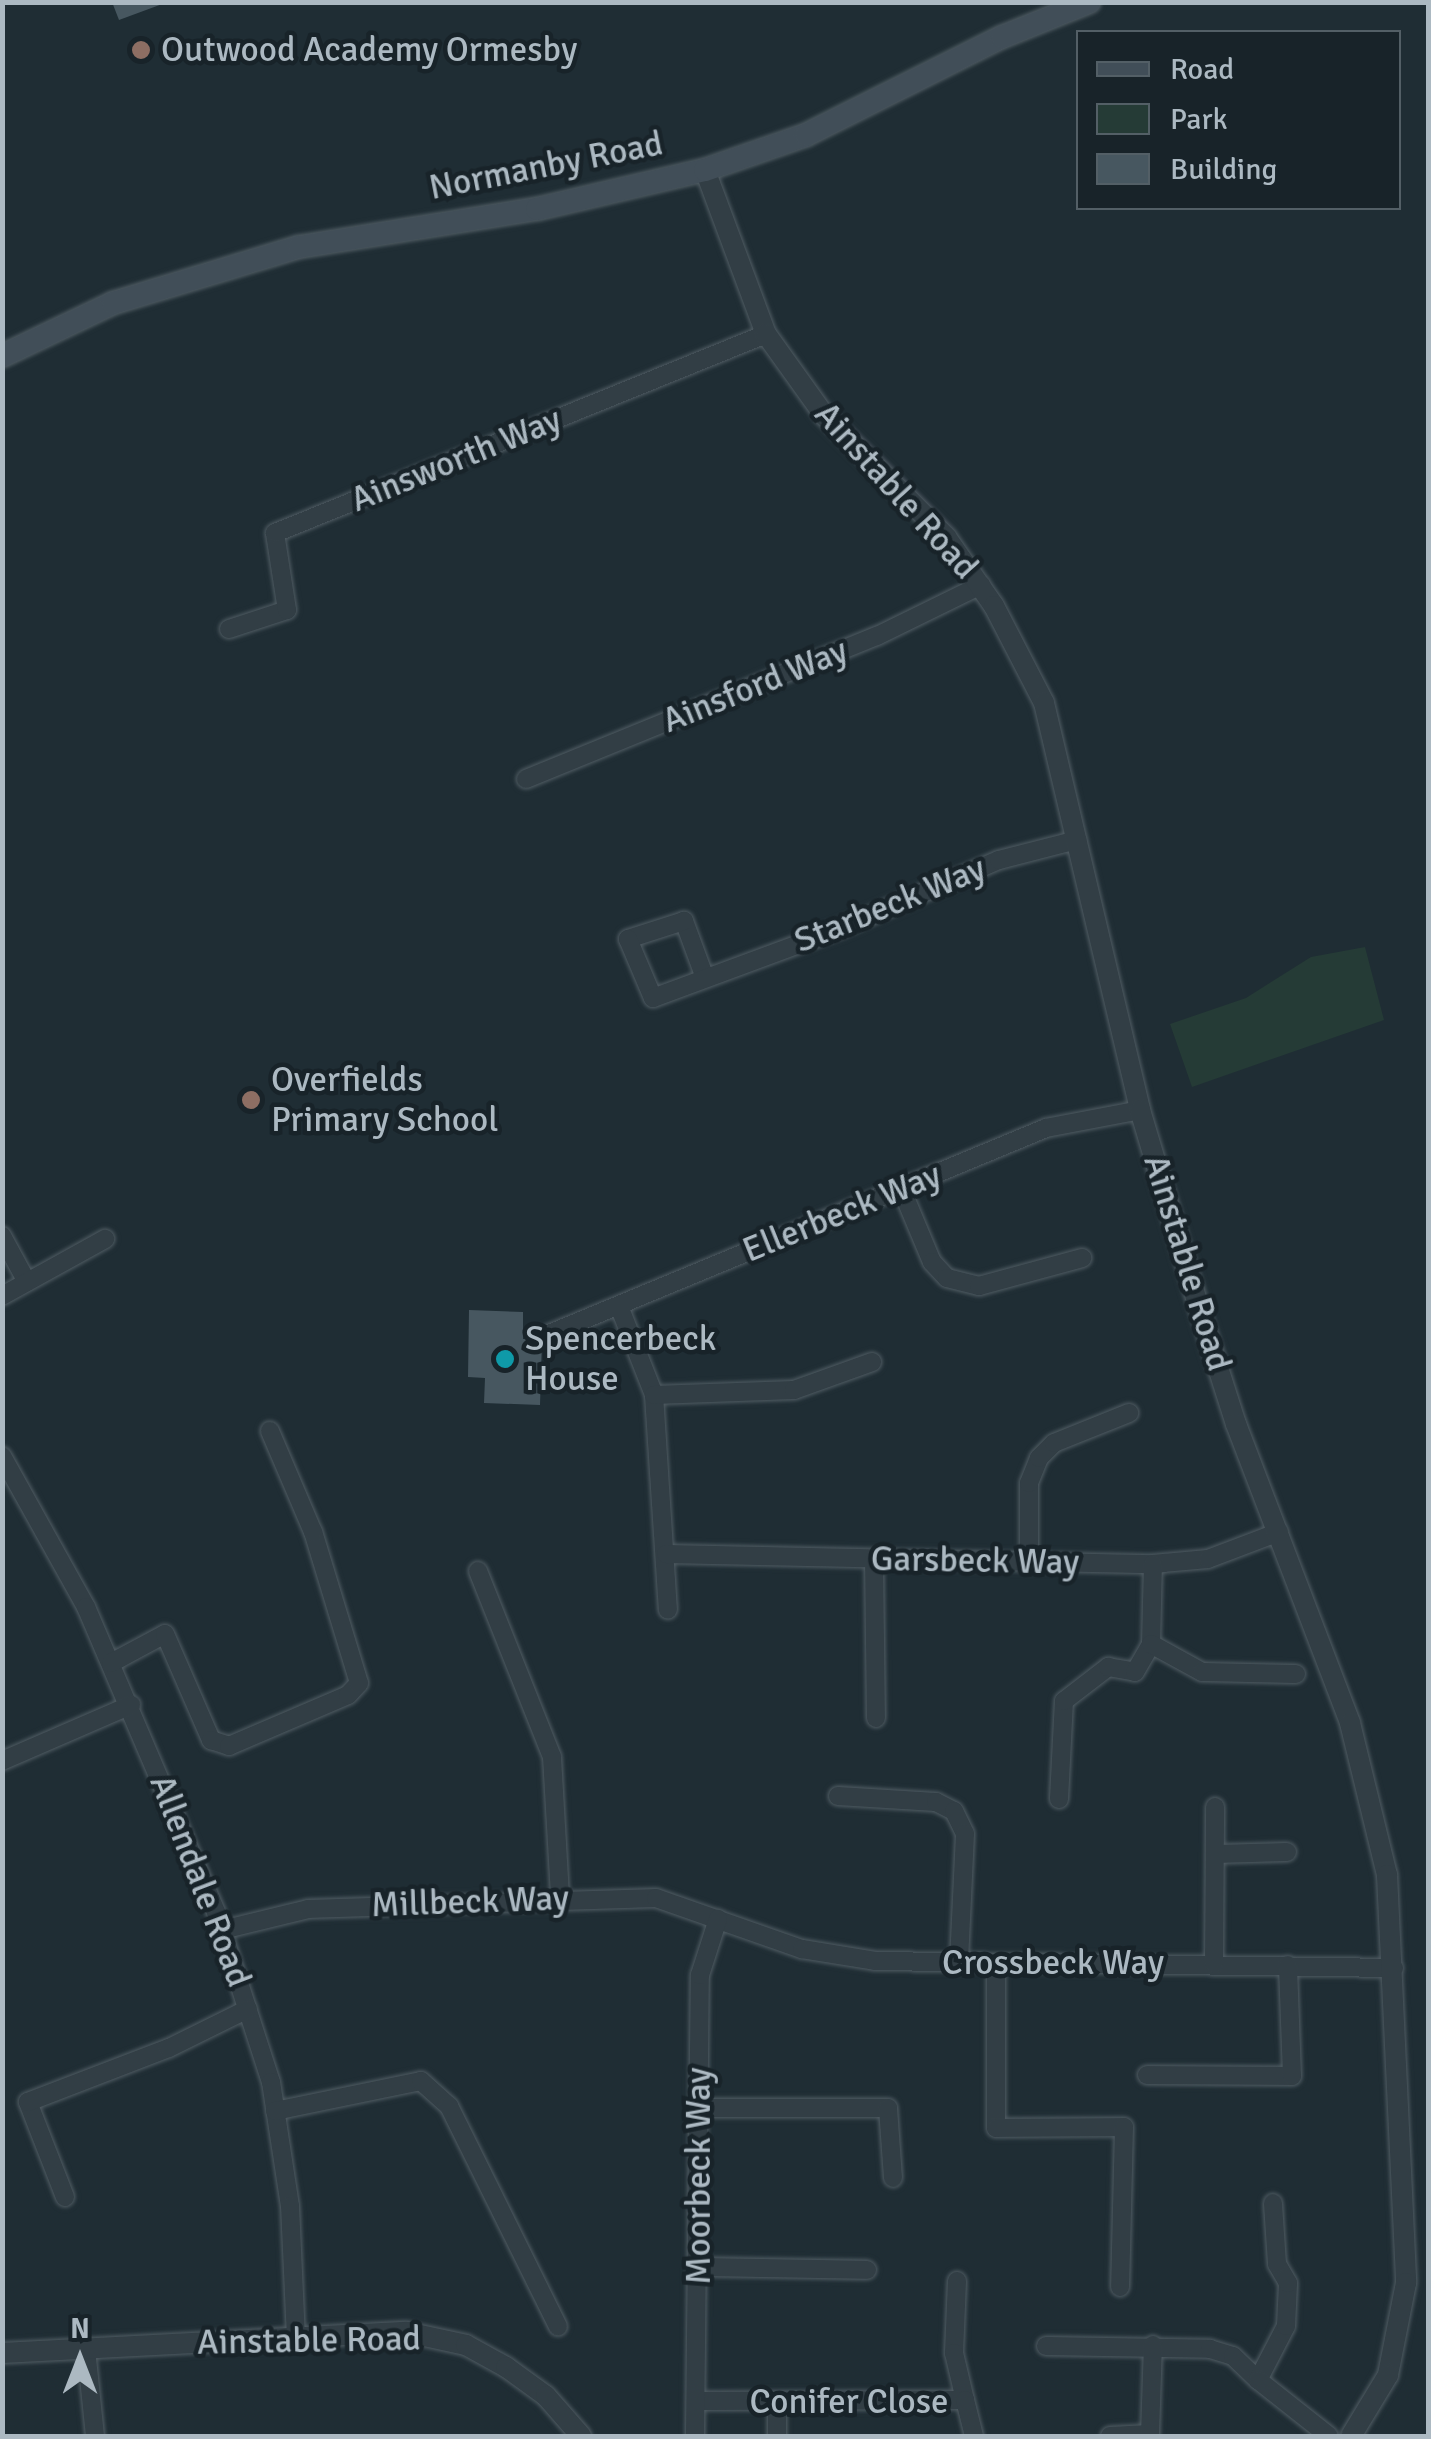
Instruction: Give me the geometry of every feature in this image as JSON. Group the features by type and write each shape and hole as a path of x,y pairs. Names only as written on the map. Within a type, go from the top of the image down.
{"main road":[{"name":"Normanby Road","path":"2,356 113,304 299,247 537,209 704,170 806,135 1002,36 1089,2"}],"street":[{"name":"Ainstable Road","path":"704,170 766,334 824,415 946,537 981,585 1044,703 1140,1110 1236,1424 1350,1723 1387,1875 1406,2283 1401,2334 1388,2375 1351,2436"},
{"name":"Ainsworth Way","path":"229,629 287,610 275,533 766,334"},
{"name":"Ainsford Way","path":"526,778 877,636 981,585"},
{"name":"Starbeck Way","path":"705,978 684,920 628,939 653,998 705,978 1000,860 1077,840"},
{"name":"Ellerbeck Way","path":"549,1334 1046,1128 1140,1110"},
{"path":"901,1188 932,1262 947,1278 979,1286 1082,1258"},
{"path":"2,1236 27,1282"},
{"path":"2,1296 105,1239"},
{"path":"619,1306 654,1396 668,1610"},
{"path":"654,1396 794,1390 872,1362"},
{"path":"1029,1563 1029,1483 1039,1458 1054,1443 1130,1413"},
{"path":"112,1662 166,1634 211,1740 229,1746 348,1695 359,1683 313,1532 270,1431"},
{"name":"Allendale Road","path":"2,1456 112,1662 222,1930 276,2111 290,2206 296,2337"},
{"name":"Garsbeck Way","path":"666,1554 1153,1564 1208,1560 1279,1532"},
{"path":"874,1560 876,1718"},
{"path":"1059,1799 1064,1701 1108,1667 1134,1672 1152,1644 1153,1564"},
{"path":"478,1571 552,1757 560,1897"},
{"path":"1152,1644 1202,1672 1296,1674"},
{"path":"2,1761 131,1705"},
{"path":"838,1796 936,1802 954,1811 965,1834 959,1963"},
{"path":"1214,1964 1215,1807"},
{"path":"1216,1854 1287,1852"},
{"name":"Millbeck Way","path":"222,1930 308,1909 560,1897 656,1898 718,1918"},
{"name":"Crossbeck Way","path":"718,1918 835,1956 996,1965 1394,1968"},
{"name":"Moorbeck Way","path":"695,2436 700,1975 718,1918"},
{"path":"996,1965 996,2128 1124,2127 1120,2287"},
{"path":"1147,2075 1292,2076 1288,1966"},
{"path":"66,2197 28,2102 169,2048 248,2009"},
{"path":"276,2111 422,2081 449,2106 558,2327"},
{"path":"700,2108 888,2108 892,2178"},
{"path":"1258,2380 1286,2326 1288,2282 1278,2264 1273,2203"},
{"path":"699,2267 867,2270"},
{"path":"957,2281 954,2353 964,2400"},
{"name":"Ainstable Road","path":"2,2353 406,2332 466,2345 546,2396 581,2436"},
{"path":"1110,2436 1150,2434 1153,2345"},
{"path":"1046,2346 1153,2345 1232,2356 1329,2436"},
{"path":"86,2349 95,2436"},
{"name":"Conifer Close","path":"697,2400 776,2404 964,2400 974,2436"},
{"path":"776,2404 777,2436"}],"green space":[{"path":"1365,947 1384,1020 1192,1087 1170,1024 1246,998 1311,957"}],"building":[{"path":"112,2 165,2 165,3 119,20"},
{"name":"Spencerbeck House","path":"469,1310 523,1312 523,1339 542,1340 540,1405 484,1403 485,1378 468,1377"}],"place":[{"name":"Outwood Academy Ormesby","path":"141,50"},
{"name":"Overfields Primary School","path":"251,1100"},
{"name":"Spencerbeck House","path":"505,1359"}]}
